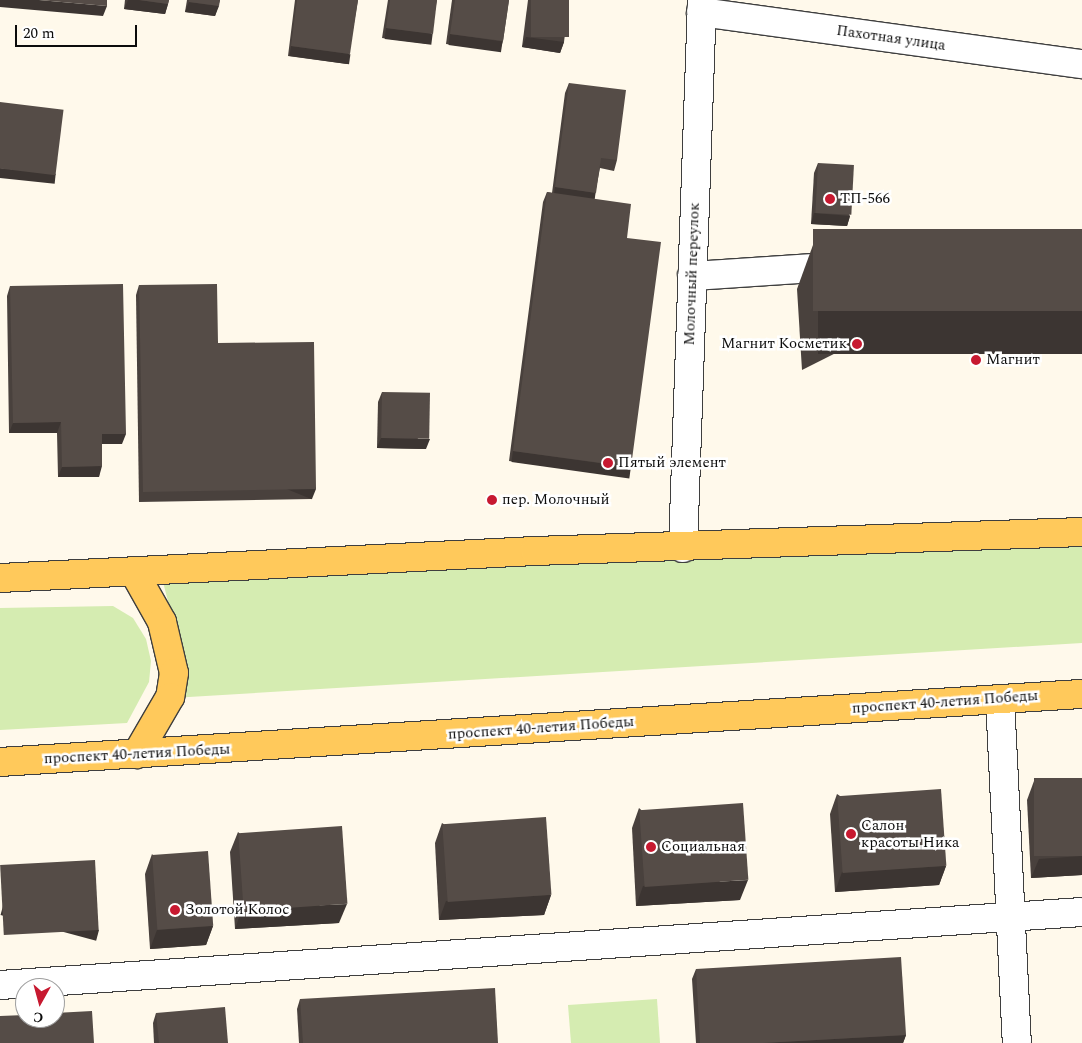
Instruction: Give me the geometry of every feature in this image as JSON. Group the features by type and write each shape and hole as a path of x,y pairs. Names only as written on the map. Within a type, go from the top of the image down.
{"main road":[{"path":"0,578 135,574 683,548 1082,532"},
{"path":"135,574 162,622 174,673 170,697 137,754"},
{"name":"проспект 40-летия Победы","path":"0,762 1082,694"}],"street":[{"name":"Пахотная улица","path":"701,6 1082,64"},
{"name":"Молочный переулок","path":"683,548 701,6"},
{"path":"692,276 867,264"},
{"path":"1000,699 1017,1043"},
{"path":"0,984 1082,912"}],"green space":[{"path":"1082,540 1082,643 172,698 178,640 163,582"},
{"path":"113,606 133,618 146,639 151,661 149,682 127,723 0,730 0,608"},
{"path":"657,999 660,1043 571,1043 568,1005"}],"building":[{"path":"39,0 107,0 107,6"},
{"path":"139,0 169,0 168,4"},
{"path":"189,0 220,0 219,6 189,2"},
{"path":"297,0 358,0 350,54 291,46"},
{"path":"390,0 437,0 433,34 386,28"},
{"path":"455,0 509,0 503,41 450,34"},
{"path":"531,0 569,0 569,37 531,37"},
{"path":"569,83 626,90 617,160 601,158 596,193 555,187"},
{"path":"0,102 64,110 55,175 0,168"},
{"name":"ТП-566","path":"818,163 854,165 851,215 815,213"},
{"path":"547,192 631,204 627,238 661,242 631,467 513,451"},
{"path":"813,229 1082,229 1082,311 813,311"},
{"path":"123,284 126,434 102,434 102,466 62,467 61,422 13,423 10,286"},
{"path":"217,284 218,343 314,342 316,489 143,492 139,285"},
{"path":"382,392 430,393 429,439 381,438"},
{"path":"1034,778 1082,778 1082,856 1034,856"},
{"path":"941,789 946,866 843,873 837,796"},
{"path":"743,803 748,880 645,887 639,810"},
{"path":"546,817 551,895 448,902 442,824"},
{"path":"342,826 347,904 244,911 238,833"},
{"name":"Золотой Колос","path":"208,851 213,926 157,930 152,855"},
{"path":"95,860 99,930 4,935 0,865"},
{"path":"901,957 906,1035 763,1043 700,1043 696,969"},
{"path":"495,988 498,1043 303,1043 300,999"},
{"path":"225,1007 228,1043 159,1043 156,1013"},
{"path":"92,1011 94,1043 0,1043 0,1016 15,1015 15,1028 65,1028 65,1012"}],"place":[{"name":"ТП-566","path":"830,199"},
{"name":"Магнит Косметик","path":"857,344"},
{"name":"Магнит","path":"976,360"},
{"name":"Пятый элемент","path":"608,463"},
{"name":"пер. Молочный","path":"492,500"},
{"name":"Салон красоты Ника","path":"851,834"},
{"name":"Социальная","path":"651,847"},
{"name":"Золотой Колос","path":"175,910"}]}
